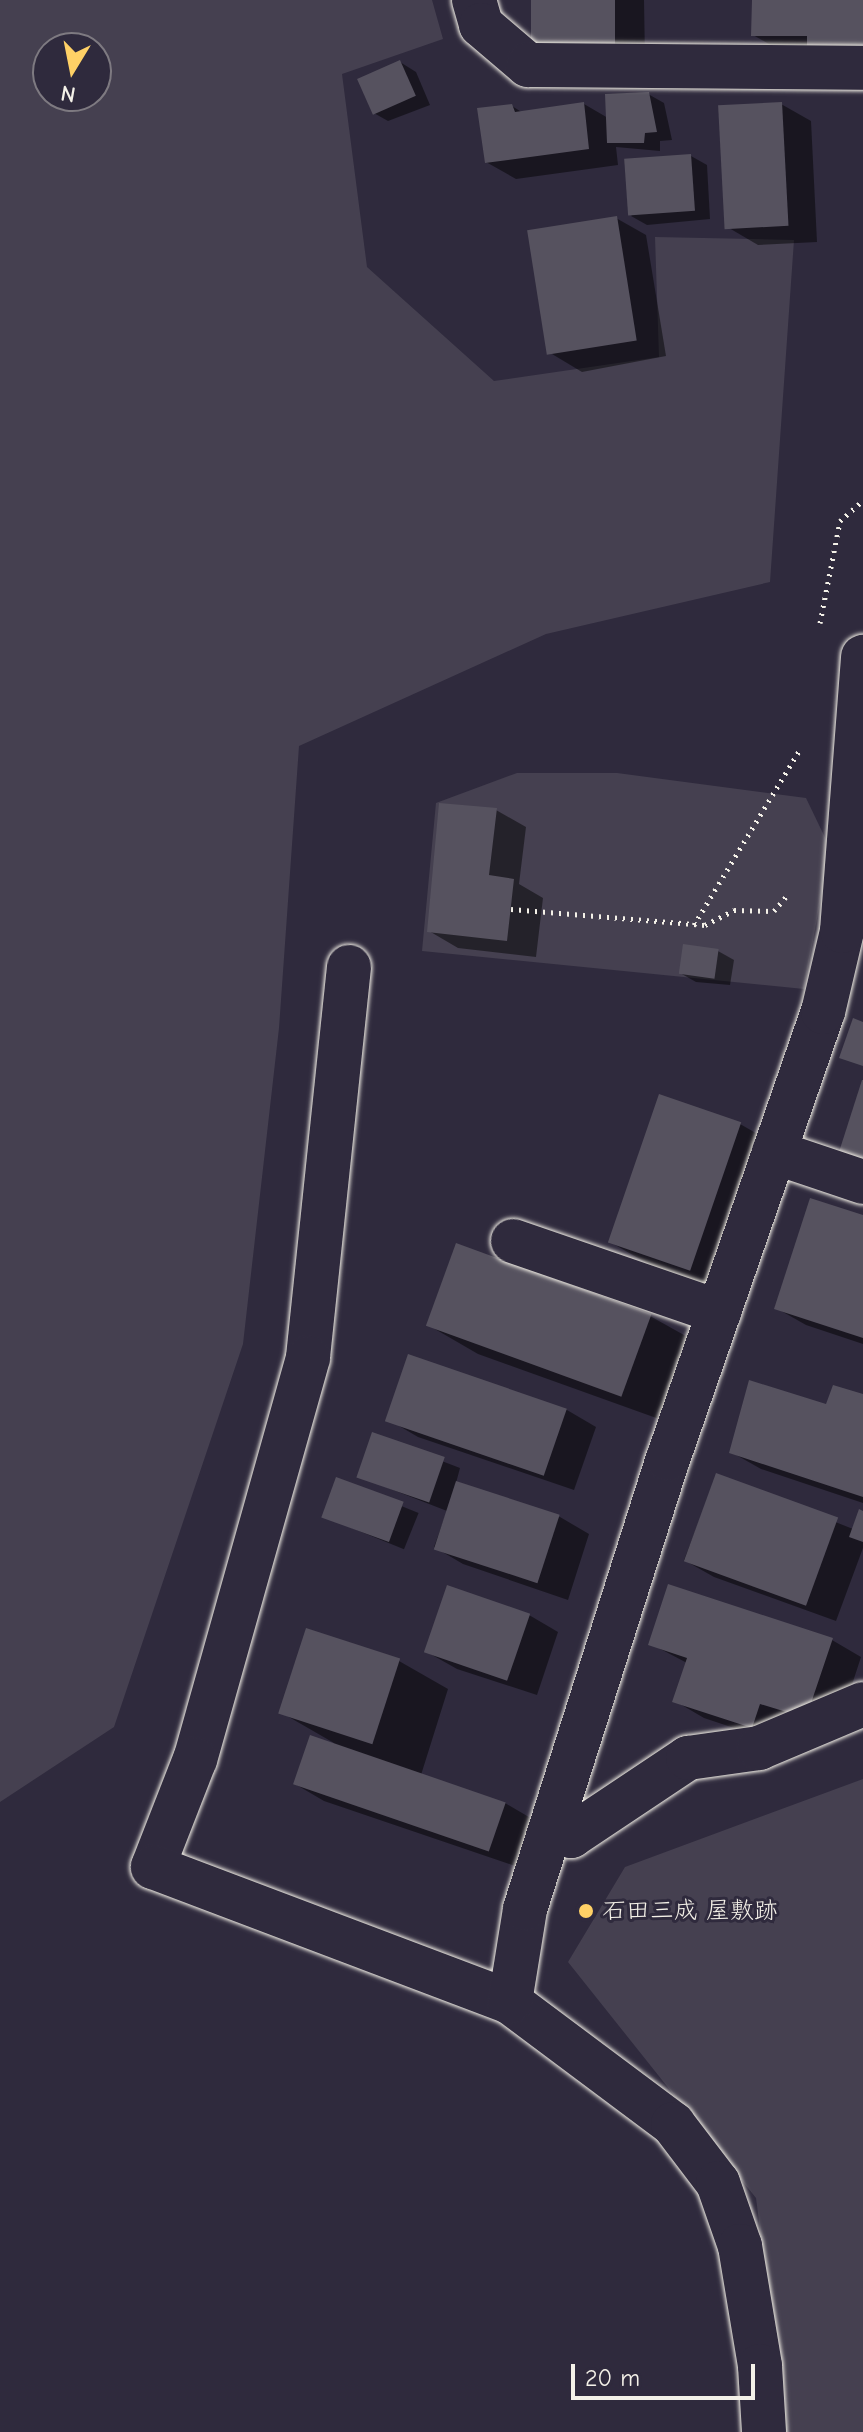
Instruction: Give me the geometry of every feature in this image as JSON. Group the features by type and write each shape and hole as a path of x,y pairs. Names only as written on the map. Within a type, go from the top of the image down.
{"street":[{"path":"474,0 481,25 528,65 863,68"},
{"path":"510,2002 525,1909 719,1312 853,931 848,857 863,657"},
{"path":"349,967 308,1358 199,1744 153,1867 510,2002 673,2124 718,2183 740,2246 760,2366 764,2432"},
{"path":"774,1152 863,1182"},
{"path":"513,1241 719,1312"},
{"path":"550,1831 571,1836 688,1758 759,1748 863,1704"}],"path":[{"path":"817,639 840,521 863,500"},
{"path":"694,925 802,746"},
{"path":"511,909 694,925 734,910 774,911 820,854 848,857"}],"shaded area":[{"path":"0,0 432,0 443,39 342,74 367,267 494,381 659,357 655,237 794,240 770,582 546,634 299,746 279,1028 243,1344 114,1727 0,1802"},
{"path":"517,773 617,773 806,798 830,848 804,989 422,951 436,803"},
{"path":"863,1779 863,2432 786,2432 756,2198 568,1962 625,1867"}],"building":[{"path":"531,0 615,0 615,46 531,46"},
{"path":"752,0 863,0 863,53 807,52 807,36 751,36"},
{"path":"400,60 416,96 373,115 357,79"},
{"path":"649,92 657,132 645,133 644,143 607,143 605,94"},
{"path":"584,102 589,149 485,163 477,108 512,104 515,112"},
{"path":"782,102 788,226 725,229 718,105"},
{"path":"691,154 695,211 628,216 624,159"},
{"path":"617,216 637,340 547,355 527,230"},
{"path":"439,803 497,808 489,875 514,879 507,941 427,932"},
{"path":"683,944 719,949 714,979 679,974"},
{"path":"853,1018 863,1022 863,1066 839,1058"},
{"path":"863,1080 863,1160 839,1152"},
{"path":"659,1094 741,1122 690,1271 608,1242"},
{"path":"810,1198 863,1215 863,1338 774,1309"},
{"path":"456,1243 651,1314 621,1397 426,1326"},
{"path":"408,1354 567,1409 544,1476 385,1421"},
{"path":"749,1380 826,1404 833,1385 863,1394 863,1497 729,1453"},
{"path":"372,1432 445,1457 429,1502 356,1477"},
{"path":"716,1473 838,1517 806,1606 684,1561"},
{"path":"336,1477 404,1502 389,1542 321,1517"},
{"path":"456,1481 560,1515 537,1583 434,1549"},
{"path":"859,1509 863,1511 863,1542 849,1537"},
{"path":"668,1584 833,1638 806,1718 760,1704 752,1728 672,1702 687,1658 648,1645"},
{"path":"447,1585 530,1614 507,1681 424,1652"},
{"path":"306,1628 400,1659 372,1744 278,1714"},
{"path":"310,1735 506,1802 489,1852 293,1784"}],"place":[{"name":"石田三成 屋敷跡","path":"586,1911"}]}
